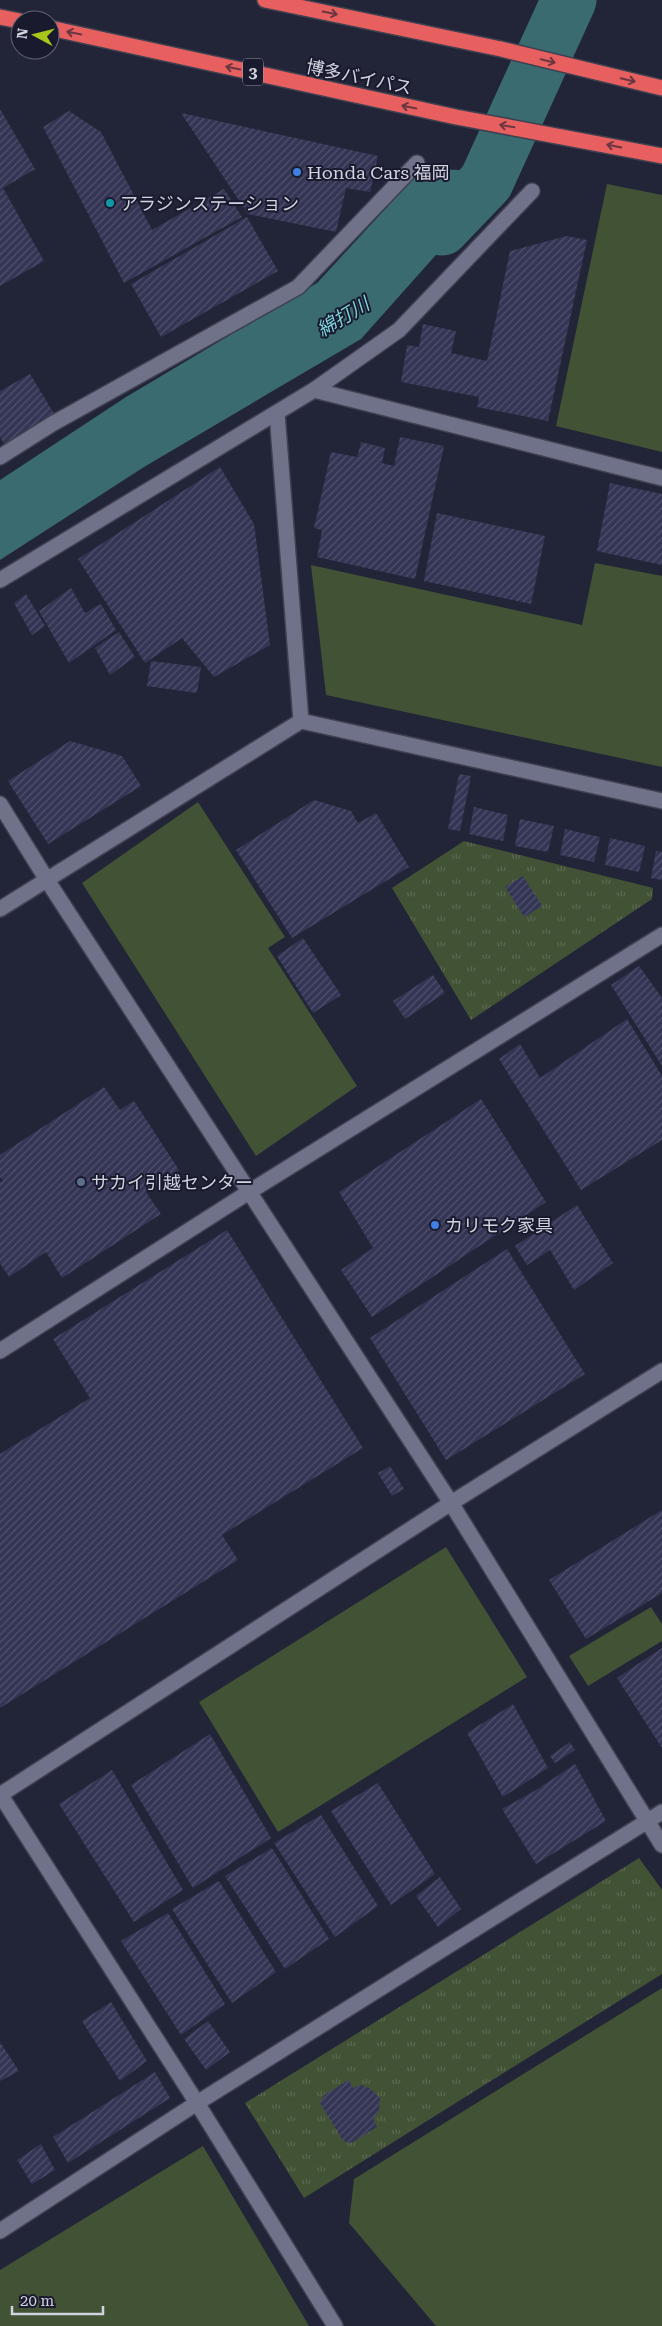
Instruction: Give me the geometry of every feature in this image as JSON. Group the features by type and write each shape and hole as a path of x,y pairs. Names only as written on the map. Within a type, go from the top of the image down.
{"highway":[{"path":"265,0 501,49 662,88"},
{"name":"博多バイパス","path":"60,30 456,117 555,134 662,156"}],"street":[{"path":"0,457 52,424 298,287 417,163"},
{"path":"0,580 314,390 399,330 532,191"},
{"path":"314,390 662,478"},
{"path":"276,413 301,721"},
{"path":"0,909 301,721 662,801"},
{"path":"0,804 46,880 451,1503 662,1845"},
{"path":"0,1351 249,1192 662,935"},
{"path":"335,2326 197,2103 0,1795 451,1503 662,1372"},
{"path":"0,2231 197,2103 662,1812"}],"green space":[{"path":"607,184 662,195 662,452 556,426"},
{"path":"595,563 662,576 662,767 326,695 311,565 582,625"},
{"path":"198,802 285,937 268,948 357,1086 256,1156 82,883"},
{"path":"464,841 653,888 652,899 471,1020 392,888"},
{"path":"446,1547 527,1677 278,1832 199,1702"},
{"path":"651,1607 662,1624 662,1641 588,1686 569,1656"},
{"path":"639,1858 662,1890 662,1974 304,2198 245,2103"},
{"path":"662,1988 662,2326 436,2326 349,2223 354,2179"},
{"path":"203,2146 309,2326 0,2326 0,2270"}],"water":[{"path":"423,168 509,173 361,339 144,467 0,560 0,480 126,397 317,283"}],"building":[{"path":"0,109 35,169 3,188 44,261 0,286"},
{"name":"アラジンステーション","path":"69,111 101,132 152,230 224,189 242,217 124,283 43,127"},
{"name":"Honda Cars 福岡","path":"181,113 378,156 370,192 346,188 336,232 248,214"},
{"path":"247,217 278,271 161,337 131,284"},
{"path":"567,236 587,240 548,421 477,407 479,397 401,382 407,345 419,347 423,324 456,331 451,353 487,361 510,251"},
{"path":"30,374 56,417 5,446 0,437 0,391"},
{"path":"400,437 444,446 415,579 317,557 322,530 314,528 331,452 357,457 361,442 385,448 382,463 394,466"},
{"path":"220,467 254,524 270,645 214,677 182,638 145,663 78,559"},
{"path":"610,483 662,494 662,565 597,551"},
{"path":"437,513 545,536 531,604 424,581"},
{"path":"71,588 85,613 101,604 116,630 69,663 39,611"},
{"path":"26,594 45,626 32,635 14,603"},
{"path":"119,632 135,657 110,675 95,648"},
{"path":"151,661 201,667 197,693 147,686"},
{"path":"70,741 122,756 141,786 48,844 8,781"},
{"path":"459,774 471,776 460,831 448,829"},
{"path":"314,800 351,811 358,823 376,813 409,867 292,938 236,850"},
{"path":"474,807 508,815 503,841 469,834"},
{"path":"520,819 554,826 548,852 515,846"},
{"path":"565,829 600,837 594,862 560,855"},
{"path":"610,838 645,846 639,872 605,865"},
{"path":"656,851 662,852 662,880 651,878"},
{"path":"523,876 542,906 524,917 505,887"},
{"path":"303,938 341,995 313,1013 277,956"},
{"path":"639,966 662,998 662,1066 611,985"},
{"path":"433,975 445,993 405,1019 393,1001"},
{"path":"627,1019 662,1076 662,1140 581,1190 499,1059 520,1044 540,1078"},
{"name":"サカイ引越センター","path":"104,1087 120,1110 134,1101 179,1170 146,1192 161,1214 62,1278 46,1252 9,1277 0,1263 0,1182 3,1181 0,1177 0,1155"},
{"name":"カリモク家具","path":"481,1099 546,1202 372,1317 341,1270 373,1248 339,1192"},
{"path":"577,1205 613,1263 574,1290 550,1250 527,1265 515,1246"},
{"path":"227,1230 363,1448 222,1535 238,1560 0,1708 0,1454 90,1398 53,1339"},
{"path":"507,1249 585,1374 446,1460 370,1338"},
{"path":"390,1466 404,1489 392,1496 378,1473"},
{"path":"662,1510 662,1593 586,1639 549,1580"},
{"path":"662,1648 662,1748 617,1678"},
{"path":"513,1704 548,1768 503,1797 467,1733"},
{"path":"210,1734 271,1838 193,1888 131,1785"},
{"path":"570,1742 575,1750 555,1763 550,1756"},
{"path":"575,1764 606,1821 536,1864 502,1809 536,1790"},
{"path":"112,1770 183,1890 134,1922 59,1804"},
{"path":"378,1783 435,1874 391,1905 331,1811"},
{"path":"321,1815 378,1906 335,1937 274,1843"},
{"path":"272,1848 329,1939 285,1969 225,1876"},
{"path":"440,1877 461,1909 438,1927 416,1896"},
{"path":"219,1881 276,1972 232,2003 172,1909"},
{"path":"168,1913 225,2004 181,2035 121,1941"},
{"path":"111,2002 147,2061 120,2081 82,2021"},
{"path":"208,2021 230,2052 206,2070 184,2039"},
{"path":"0,2042 19,2071 0,2081"},
{"path":"155,2072 170,2098 68,2163 53,2137"},
{"path":"349,2080 353,2088 361,2085 371,2089 380,2098 379,2111 373,2118 377,2127 353,2142 347,2143 342,2139 320,2103 324,2095"},
{"path":"41,2144 55,2170 32,2184 17,2160"}],"waterway":[{"name":"綿打川","path":"442,228 486,182 569,0"}],"place":[{"name":"Honda Cars 福岡","path":"297,172"},
{"name":"アラジンステーション","path":"110,203"},
{"name":"サカイ引越センター","path":"81,1182"},
{"name":"カリモク家具","path":"435,1225"}]}
